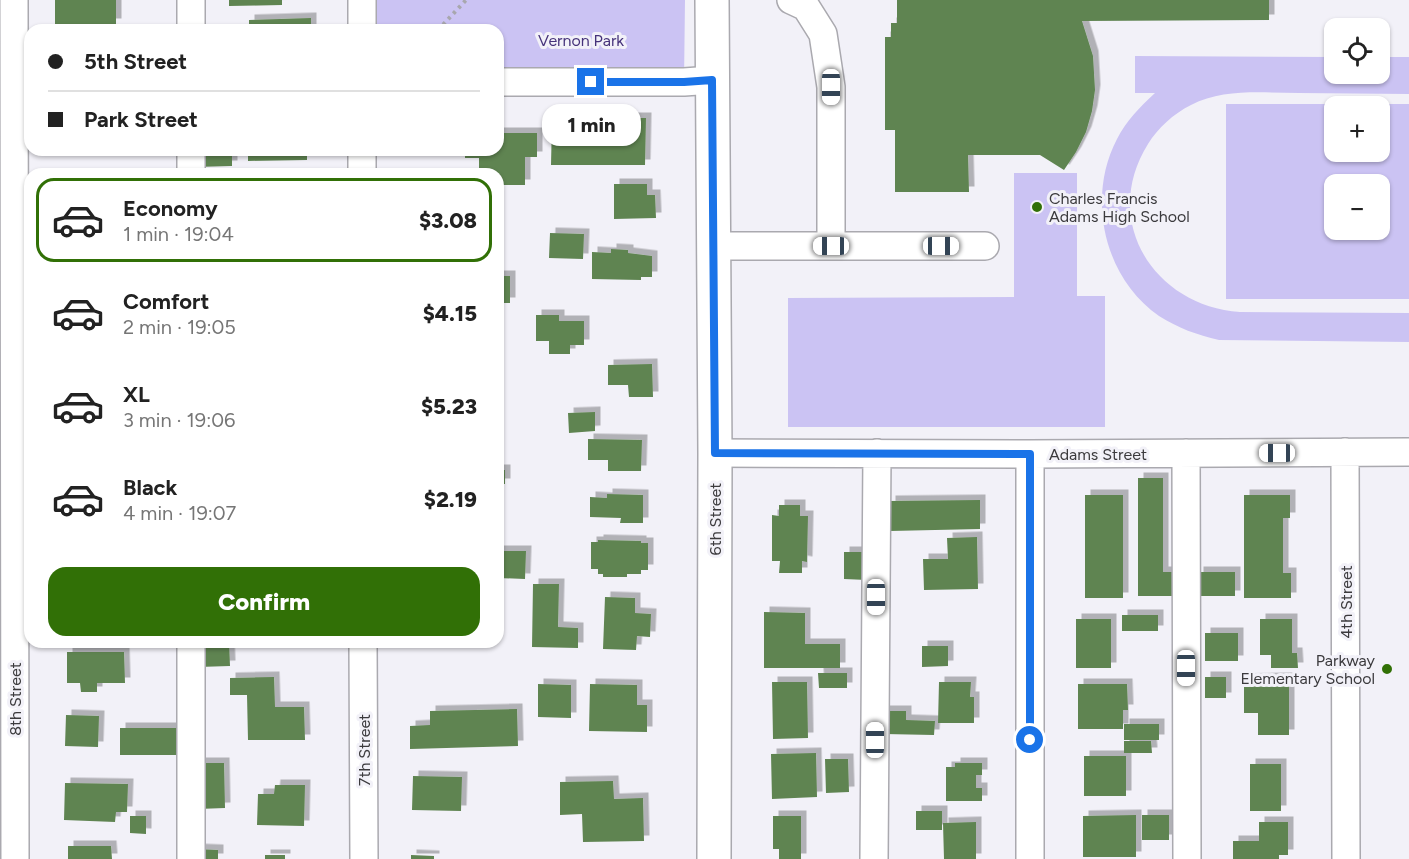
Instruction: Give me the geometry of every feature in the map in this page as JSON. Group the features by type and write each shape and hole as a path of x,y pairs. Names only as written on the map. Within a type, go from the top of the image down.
{"main road":[{"name":"6th Street","path":"712,0 715,453 714,859"}],"street":[{"name":"8th Street","path":"14,0 15,859"},
{"path":"191,0 191,24"},
{"path":"362,0 362,24"},
{"path":"791,0 806,7 823,34 831,87 831,246"},
{"path":"504,82 712,80"},
{"path":"714,246 985,246"},
{"name":"4th Street","path":"1345,452 1346,859"},
{"name":"Adams Street","path":"715,453 1409,452"},
{"path":"874,859 877,453"},
{"path":"1186,453 1186,859"},
{"path":"1030,454 1030,859"},
{"path":"191,648 191,859"},
{"name":"7th Street","path":"363,648 364,859"}],"path":[{"path":"444,24 466,0"}],"green space":[{"name":"Vernon Park","path":"362,0 685,0 684,82 504,82 504,24 362,24"},
{"path":"1135,56 1324,57 1324,84 1390,84 1390,57 1409,57 1409,94 1244,93 1217,96 1191,105 1166,122 1148,144 1135,173 1130,202 1133,229 1144,255 1160,277 1183,294 1209,306 1240,312 1409,313 1409,342 1219,340 1173,324 1140,300 1125,281 1113,259 1102,211 1103,186 1108,162 1117,139 1134,115 1155,93 1135,93"},
{"path":"1226,104 1324,104 1324,162 1390,162 1390,104 1409,104 1409,299 1226,299"},
{"path":"1014,173 1077,173 1077,296 1105,296 1105,427 788,427 788,298 1014,297"}],"building":[{"path":"55,0 116,0 116,24 55,24"},
{"path":"229,0 282,0 282,5 229,6"},
{"path":"897,0 1269,0 1269,20 1082,21 1093,56 1095,90 1086,132 1064,170 1040,155 968,155 969,192 895,192 895,130 885,130 885,37 891,37 891,23 897,23"},
{"path":"311,18 311,24 249,24 249,20"},
{"path":"592,118 646,118 645,165 551,165 552,121 582,121 582,131 592,131"},
{"path":"504,133 537,133 537,157 525,157 525,185 504,185 504,168 479,168 479,158 465,158 465,156 504,156"},
{"path":"195,156 232,156 232,166 195,167"},
{"path":"248,156 307,156 307,160 248,161"},
{"path":"614,184 647,184 647,195 655,195 656,218 614,219"},
{"path":"550,233 584,234 583,259 549,258"},
{"path":"611,249 628,250 628,253 652,256 652,277 641,277 641,280 592,279 592,252 611,253"},
{"path":"504,276 510,276 510,303 504,303"},
{"path":"536,315 559,315 559,321 584,321 584,345 570,345 570,354 549,354 549,341 536,341"},
{"path":"652,364 653,397 629,397 628,385 608,385 608,365"},
{"path":"595,412 595,431 569,433 568,413"},
{"path":"588,439 642,440 641,471 608,471 608,460 588,460"},
{"path":"1138,478 1163,478 1163,572 1174,572 1174,596 1138,596"},
{"path":"607,494 643,495 643,523 620,523 621,518 590,517 590,497 607,498"},
{"path":"1085,495 1123,495 1123,598 1085,598"},
{"path":"1244,495 1290,495 1290,518 1283,518 1283,573 1291,573 1291,598 1244,598"},
{"path":"980,500 980,529 890,531 890,501"},
{"path":"779,505 800,505 800,516 808,516 807,562 802,561 802,573 779,573 780,561 772,561 772,515 779,516"},
{"path":"977,537 978,589 924,590 923,559 948,559 947,538"},
{"path":"598,540 648,543 648,570 641,570 641,574 627,574 627,577 603,577 603,574 598,574 598,569 591,569 591,542 598,542"},
{"path":"504,551 526,551 525,579 504,578"},
{"path":"844,552 868,552 867,580 844,579"},
{"path":"1198,572 1235,572 1235,596 1198,596"},
{"path":"533,584 559,584 558,627 578,628 578,648 532,647"},
{"path":"605,597 635,598 635,613 651,614 650,637 637,636 636,650 603,649"},
{"path":"764,612 805,613 805,644 840,644 840,668 764,668"},
{"path":"1122,615 1158,615 1158,631 1122,631"},
{"path":"1076,619 1111,619 1111,668 1076,668"},
{"path":"1260,619 1292,619 1292,653 1297,653 1298,668 1271,668 1271,655 1260,655"},
{"path":"1205,633 1238,633 1238,661 1205,661"},
{"path":"922,646 948,646 948,666 922,667"},
{"path":"197,648 229,648 230,666 198,667"},
{"path":"67,652 124,652 125,683 97,683 97,692 81,692 80,683 67,683"},
{"path":"818,673 847,673 847,688 819,688"},
{"path":"274,677 275,707 304,707 305,740 248,740 247,695 230,695 230,678"},
{"path":"1205,677 1226,677 1226,698 1205,698"},
{"path":"1289,678 1289,735 1258,735 1258,713 1244,713 1244,679"},
{"path":"772,682 807,682 808,738 773,739"},
{"path":"939,682 971,682 970,697 974,697 974,723 938,723"},
{"path":"538,684 571,685 571,718 538,717"},
{"path":"590,684 637,685 637,705 647,705 647,732 589,731"},
{"path":"1078,684 1127,684 1128,710 1123,710 1123,729 1078,729"},
{"path":"517,709 518,746 410,749 410,726 430,725 430,711"},
{"path":"884,711 906,711 906,720 935,721 934,735 884,734"},
{"path":"66,715 99,716 98,747 65,746"},
{"path":"1124,724 1159,724 1159,740 1124,740"},
{"path":"120,728 176,728 177,755 120,755"},
{"path":"1124,741 1151,741 1152,753 1124,753"},
{"path":"816,753 817,797 772,799 771,754"},
{"path":"1084,756 1126,756 1126,796 1084,796"},
{"path":"825,759 848,759 849,792 826,793"},
{"path":"197,763 224,763 225,808 198,809"},
{"path":"955,763 982,763 982,775 976,775 976,788 982,788 982,801 946,801 946,767 955,767"},
{"path":"1250,764 1281,764 1281,811 1250,811"},
{"path":"413,776 462,777 461,811 412,810"},
{"path":"613,781 614,799 643,798 644,841 583,842 582,814 560,815 560,782"},
{"path":"65,783 128,784 127,812 116,812 115,822 64,820"},
{"path":"275,785 305,785 304,826 257,825 258,794 274,794"},
{"path":"916,811 942,811 942,830 916,830"},
{"path":"1136,815 1136,857 1083,857 1083,816"},
{"path":"1142,815 1169,815 1169,840 1142,840"},
{"path":"130,816 146,816 146,834 130,833"},
{"path":"773,816 801,816 801,859 779,859 779,849 773,849"},
{"path":"976,822 976,859 944,859 943,823"},
{"path":"1259,822 1288,822 1288,855 1279,855 1279,859 1233,859 1233,841 1259,841"},
{"path":"68,846 111,846 112,859 68,859"},
{"path":"194,849 218,850 218,859 194,859"},
{"path":"265,855 285,855 285,859 265,859"},
{"path":"411,855 434,856 434,859 411,859"}],"place":[{"name":"Charles Francis Adams High School","path":"1037,207"},
{"name":"Parkway Elementary School","path":"1387,669"}],"route":[{"path":"591,82 712,80 715,453 1030,454 1030,740"}]}
